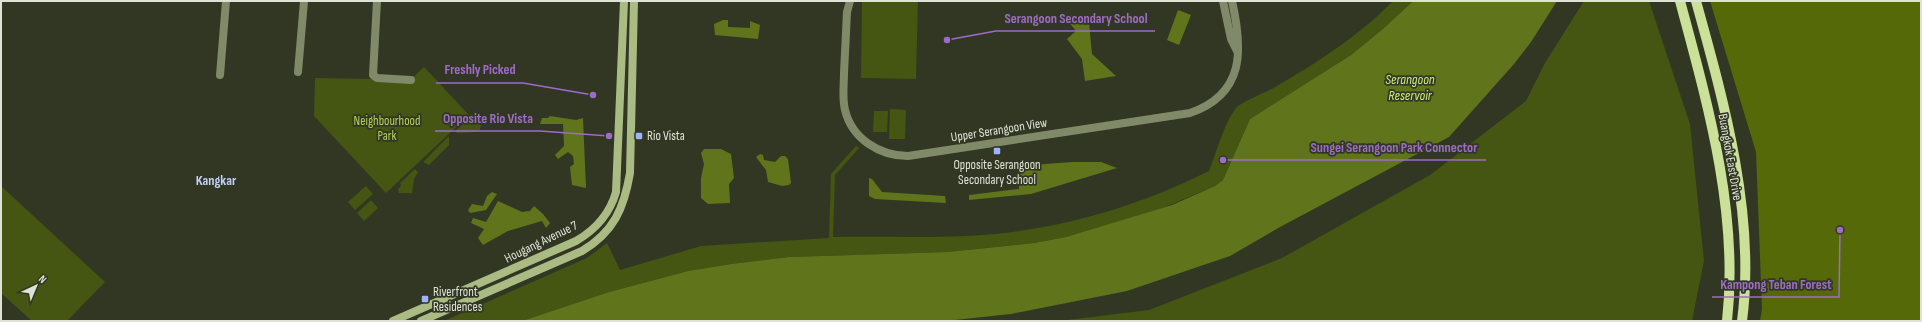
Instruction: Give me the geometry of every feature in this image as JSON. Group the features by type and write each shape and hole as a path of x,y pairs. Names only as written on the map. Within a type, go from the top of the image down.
{"main road":[{"name":"Hougang Avenue 7","path":"392,321 576,241 594,228 607,213 616,192 624,1"},
{"name":"Hougang Avenue 7","path":"421,321 582,251 603,234 615,220 626,196 630,173 634,1"},
{"name":"Buangkok East Drive","path":"1680,1 1709,112 1727,212 1730,257 1727,321"},
{"name":"Buangkok East Drive","path":"1696,1 1723,109 1743,211 1745,258 1742,321"}],"street":[{"path":"220,75 226,1"},
{"path":"298,72 304,1"},
{"path":"377,1 373,75 377,78 411,80"},
{"name":"Upper Serangoon View","path":"845,1 847,12"},
{"name":"Upper Serangoon View","path":"850,1 847,12 843,90 844,110 851,128 872,148 900,156 928,154 1190,114 1203,109 1216,101 1224,92 1235,73 1239,37 1232,1"},
{"name":"Upper Serangoon View","path":"1223,1 1231,39 1237,51"}],"green space":[{"path":"862,1 918,1 916,79 861,78"},
{"path":"1393,1 1413,1 1384,28 1351,55 1250,119 1223,180 1215,186 1160,209 1066,237 1034,243 948,252 789,257 731,264 688,271 609,292 522,321 444,321 587,258 607,243 620,270 701,246 829,238 831,174 856,146 859,148 835,175 833,237 949,237 998,234 1060,224 1151,197 1209,171 1225,128 1237,107 1277,86 1323,58 1353,37"},
{"path":"1584,1 1649,1 1690,124 1704,261 1692,321 1059,321 1149,310 1282,258 1430,175 1526,101 1545,63"},
{"name":"Neighbourhood Park","path":"424,67 469,115 386,193 314,116 315,78 374,79 374,81 408,82"},
{"path":"890,109 906,110 905,139 889,139"},
{"path":"874,111 888,111 887,132 873,132"},
{"path":"469,118 474,124 476,122 481,125 480,130 476,132 457,133 455,131"},
{"path":"449,136 449,145 429,165 423,162"},
{"path":"415,169 418,172 414,179 412,193 399,193 398,189 401,186 400,183"},
{"path":"1,186 105,282 67,321 32,321 1,293"},
{"path":"366,186 373,194 355,210 348,202"},
{"path":"371,200 378,208 364,221 357,213"}],"shaded area":[{"path":"1710,1 1921,1 1921,321 1760,321 1762,309 1756,152"}],"water":[{"name":"Serangoon Reservoir","path":"1413,1 1557,1 1531,42 1514,64 1449,137 1280,227 1230,256 1127,291 1011,314 945,321 522,321 609,292 688,271 789,257 948,252 1034,243 1066,237 1172,205 1215,186 1223,180 1250,119 1351,55 1384,28"},
{"path":"1178,10 1191,15 1179,45 1167,40"},
{"path":"1074,15 1077,19 1085,19 1089,23 1092,54 1116,76 1085,81 1082,59 1067,39 1076,31 1068,21 1067,17"},
{"path":"723,20 728,20 728,27 750,28 750,21 760,25 758,39 715,35 714,24"},
{"path":"550,116 576,120 583,118 586,188 572,185 570,167 574,164 573,156 568,152 558,159 555,155 564,146 563,124 540,124 542,118 548,118"},
{"path":"704,149 721,149 731,154 734,178 729,184 730,203 708,204 701,198 701,178 704,164 701,153"},
{"path":"760,154 763,155 764,160 775,162 781,156 785,156 788,159 791,183 789,185 782,186 768,182 766,170 756,157"},
{"path":"1072,162 1101,162 1117,168 1031,194 969,200 969,195 1019,189 1018,171 1032,169 1032,165"},
{"path":"869,178 872,179 882,192 945,196 946,203 875,199 869,196"},
{"path":"492,192 497,194 486,210 470,213 468,210 472,204 483,206 487,196"},
{"path":"498,201 522,212 530,211 534,206 550,223 546,228 542,221 508,231 483,245 478,238 484,229 471,223 473,218 486,222"}],"place":[{"name":"Serangoon Secondary School","path":"947,40"},
{"name":"Freshly Picked","path":"593,95"},
{"name":"Opposite Rio Vista","path":"609,136"},
{"name":"Rio Vista","path":"639,136"},
{"name":"Opposite Serangoon Secondary School","path":"997,151"},
{"name":"Sungei Serangoon Park Connector","path":"1223,160"},
{"name":"Kampong Teban Forest","path":"1840,230"},
{"name":"Riverfront Residences","path":"425,299"}],"district":[{"name":"Kangkar","path":"216,180"}]}
